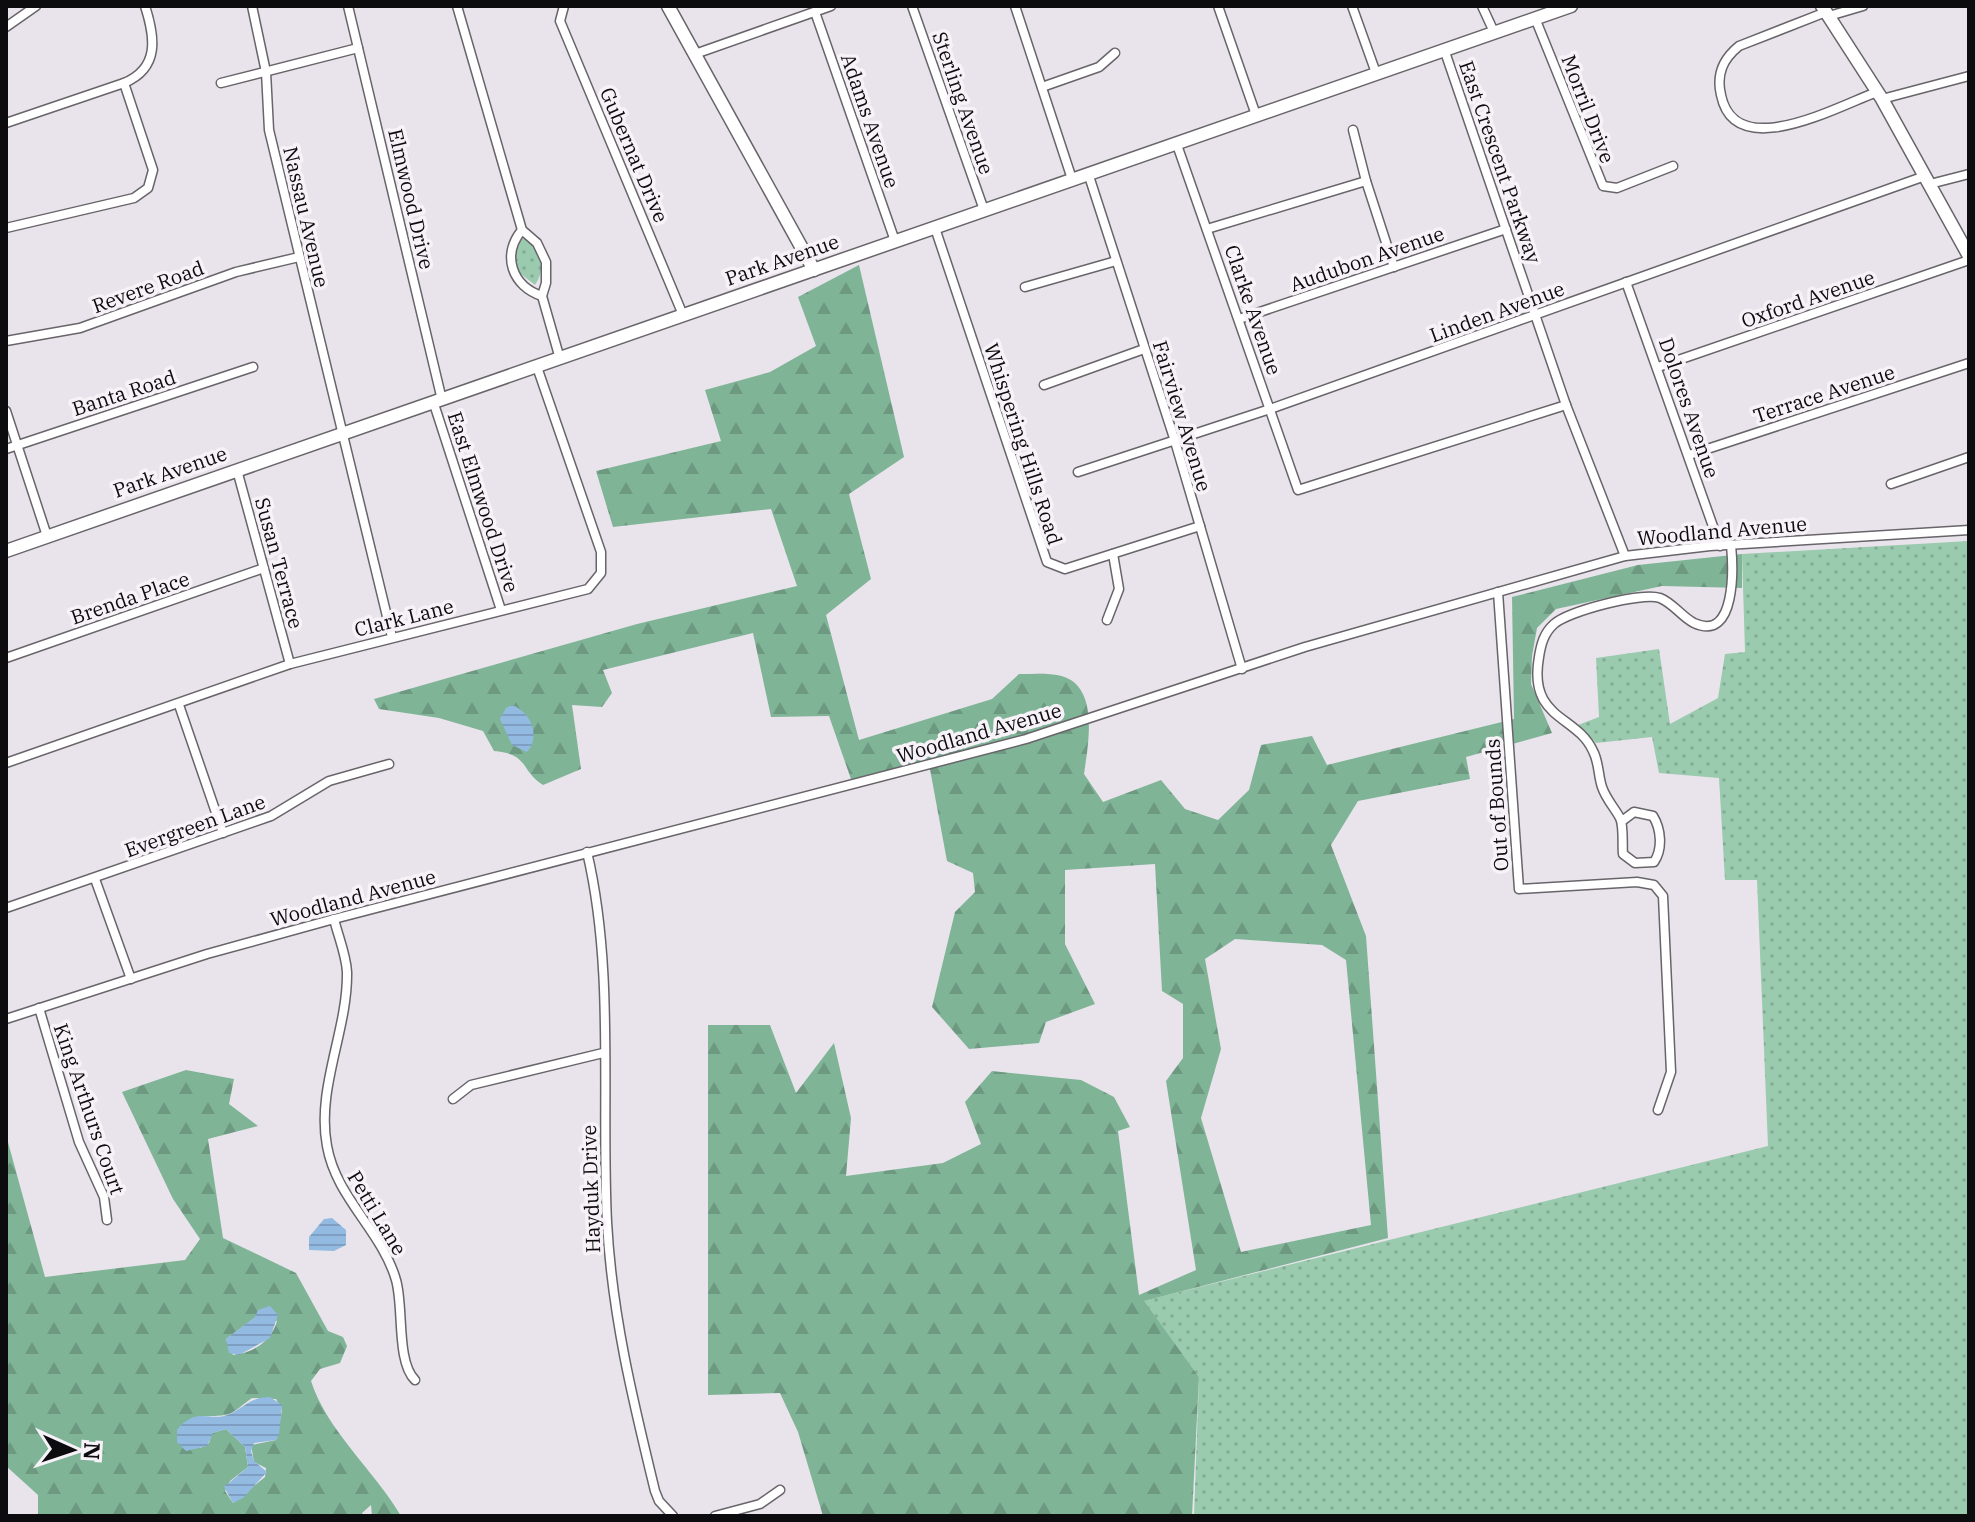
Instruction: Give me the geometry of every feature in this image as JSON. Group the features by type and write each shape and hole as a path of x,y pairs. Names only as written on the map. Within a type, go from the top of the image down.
{"main road":[{"path":"668,6 814,270"},
{"name":"Park Avenue","path":"6,551 1571,6"},
{"path":"1826,11 1879,95 1969,258"}],"street":[{"path":"6,27 36,6"},
{"path":"6,123 124,83 141,73 151,57 154,39 145,6"},
{"name":"Nassau Avenue","path":"252,6 266,72 269,130 340,434 392,637"},
{"name":"Elmwood Drive","path":"348,6 438,402"},
{"path":"457,6 522,230 537,243 546,262 546,283 542,296 560,359"},
{"name":"Gubernat Drive","path":"564,6 560,21 683,315"},
{"path":"695,54 831,6"},
{"name":"Sterling Avenue","path":"912,6 984,210"},
{"path":"1015,6 1072,179"},
{"path":"1218,6 1256,115"},
{"path":"1352,6 1376,73"},
{"path":"1482,6 1494,32"},
{"path":"1863,6 1826,11 1739,46 1729,54 1719,73 1726,109 1743,127 1771,130 1879,95 1969,76"},
{"name":"Adams Avenue","path":"815,12 895,241"},
{"name":"Morril Drive","path":"1535,18 1603,186 1617,188 1673,166"},
{"path":"221,83 358,48"},
{"name":"East Crescent Parkway","path":"1444,49 1566,405 1625,556"},
{"path":"1042,87 1099,67 1115,53"},
{"path":"6,228 134,198 148,188 153,170 124,83"},
{"path":"1353,130 1394,267"},
{"name":"Clarke Avenue","path":"1176,142 1298,490 1566,405"},
{"name":"Fairview Avenue","path":"1088,173 1174,438 1242,669"},
{"name":"Linden Avenue","path":"1078,472 1270,409 1626,282 1927,180 1969,174"},
{"path":"1207,229 1366,181"},
{"name":"Whispering Hills Road","path":"935,228 1026,490 1044,558 1054,567 1065,569 1200,526"},
{"name":"Audubon Avenue","path":"1239,319 1506,229"},
{"path":"522,230 511,251 512,268 525,288 542,296"},
{"name":"Revere Road","path":"6,341 80,328 236,272 299,257"},
{"name":"Oxford Avenue","path":"1658,367 1969,258"},
{"path":"1025,287 1116,261"},
{"name":"Dolores Avenue","path":"1626,282 1720,546"},
{"path":"1044,385 1144,349"},
{"name":"Terrace Avenue","path":"1689,455 1969,363"},
{"name":"Banta Road","path":"6,449 253,367"},
{"name":"Clark Lane","path":"6,763 290,664 580,593 593,584 602,566 601,552 537,367"},
{"name":"East Elmwood Drive","path":"438,402 501,610"},
{"path":"6,411 47,536"},
{"path":"1891,484 1969,457"},
{"name":"Susan Terrace","path":"237,470 290,664"},
{"name":"Woodland Avenue","path":"6,1019 334,919 1026,739 1305,647 1625,556 1731,545 1969,530"},
{"path":"1622,821 1634,812 1653,816 1658,825 1659,842 1654,862 1640,864 1626,858 1622,845 1622,821 1605,796 1590,745 1548,707 1538,681 1542,642 1546,633 1564,617 1648,597 1664,600 1694,623 1712,623 1723,614 1731,597 1731,545"},
{"path":"1107,620 1119,589 1113,554"},
{"name":"Brenda Place","path":"6,658 264,568"},
{"name":"Out of Bounds","path":"1498,592 1519,889 1637,882 1654,885 1663,896 1671,1072 1658,1110"},
{"path":"179,705 223,833"},
{"name":"Evergreen Lane","path":"6,908 286,810 329,781 389,764"},
{"name":"Hayduk Drive","path":"587,852 600,917 607,1221 616,1327 655,1491 659,1501 673,1516"},
{"path":"95,879 131,979"},
{"name":"Petti Lane","path":"334,919 347,972 325,1108 327,1147 341,1189 382,1249 396,1278 406,1367 415,1380"},
{"name":"King Arthurs Court","path":"39,1008 79,1142 104,1197 107,1220"},
{"path":"453,1099 471,1085 603,1053"},
{"path":"715,1516 760,1504 780,1490"}],"green space":[{"path":"522,238 534,246 540,258 541,272 535,285 517,271 514,254"},
{"path":"859,265 904,457 849,494 871,579 826,615 859,740 992,699 1019,674 1057,675 1071,680 1086,702 1089,732 1084,774 1103,802 1161,780 1185,809 1218,820 1249,790 1261,745 1312,736 1327,765 1514,719 1512,597 1638,565 1742,554 1742,588 1662,586 1556,609 1537,628 1531,684 1552,733 1466,757 1470,779 1358,801 1331,845 1366,936 1388,1238 1144,1301 1199,1377 1192,1516 823,1516 798,1432 780,1393 708,1395 708,1025 770,1025 796,1093 834,1043 851,1118 846,1176 943,1163 981,1144 965,1102 992,1071 1081,1080 1114,1097 1130,1127 1118,1131 1139,1295 1196,1270 1166,1081 1183,1058 1183,1004 1162,991 1155,864 1065,870 1065,944 1095,1004 1046,1022 1039,1043 969,1049 932,1007 955,912 975,892 973,873 947,861 929,764 852,782 829,716 771,717 753,633 603,670 612,693 602,707 572,705 581,769 543,785 519,759 494,751 483,731 439,718 379,709 374,699 637,624 797,586 771,509 613,527 596,471 721,441 705,390 770,372 816,346 798,297","holes":["1235,939 1322,945 1346,960 1371,1225 1241,1252 1201,1118 1221,1049 1205,959"]},
{"path":"1969,541 1969,1516 1194,1516 1199,1377 1143,1301 1768,1146 1757,880 1725,880 1719,778 1659,773 1652,737 1596,743 1578,725 1599,717 1596,658 1659,649 1670,724 1718,698 1725,654 1745,652 1742,554"},
{"path":"186,1070 234,1079 229,1104 258,1126 208,1139 223,1238 296,1273 328,1331 343,1337 347,1346 340,1363 320,1369 311,1381 339,1434 401,1516 372,1516 371,1505 362,1513 363,1516 38,1516 38,1495 6,1466 6,1135 45,1277 185,1260 200,1239 173,1199 122,1092","holes":["256,1317 277,1321 275,1328 255,1348 233,1355 226,1339","252,1398 276,1399 282,1410 276,1440 251,1445 254,1462 266,1468 265,1477 233,1503 225,1491 230,1481 248,1467 245,1447 226,1429 212,1433 209,1443 200,1448 178,1430 188,1420 228,1414"]}],"water":[{"path":"512,705 524,713 532,725 533,739 527,752 512,745 500,719 506,708"},
{"path":"332,1218 346,1230 346,1245 334,1251 309,1250 309,1237 324,1219"},
{"path":"270,1306 278,1315 270,1338 239,1355 229,1353 226,1339 255,1317 258,1310"},
{"path":"270,1397 282,1405 279,1435 276,1440 254,1443 251,1451 254,1461 267,1472 243,1498 233,1503 224,1487 248,1467 245,1447 226,1429 213,1433 207,1446 186,1451 177,1442 177,1430 191,1418 223,1416 253,1400"}]}
